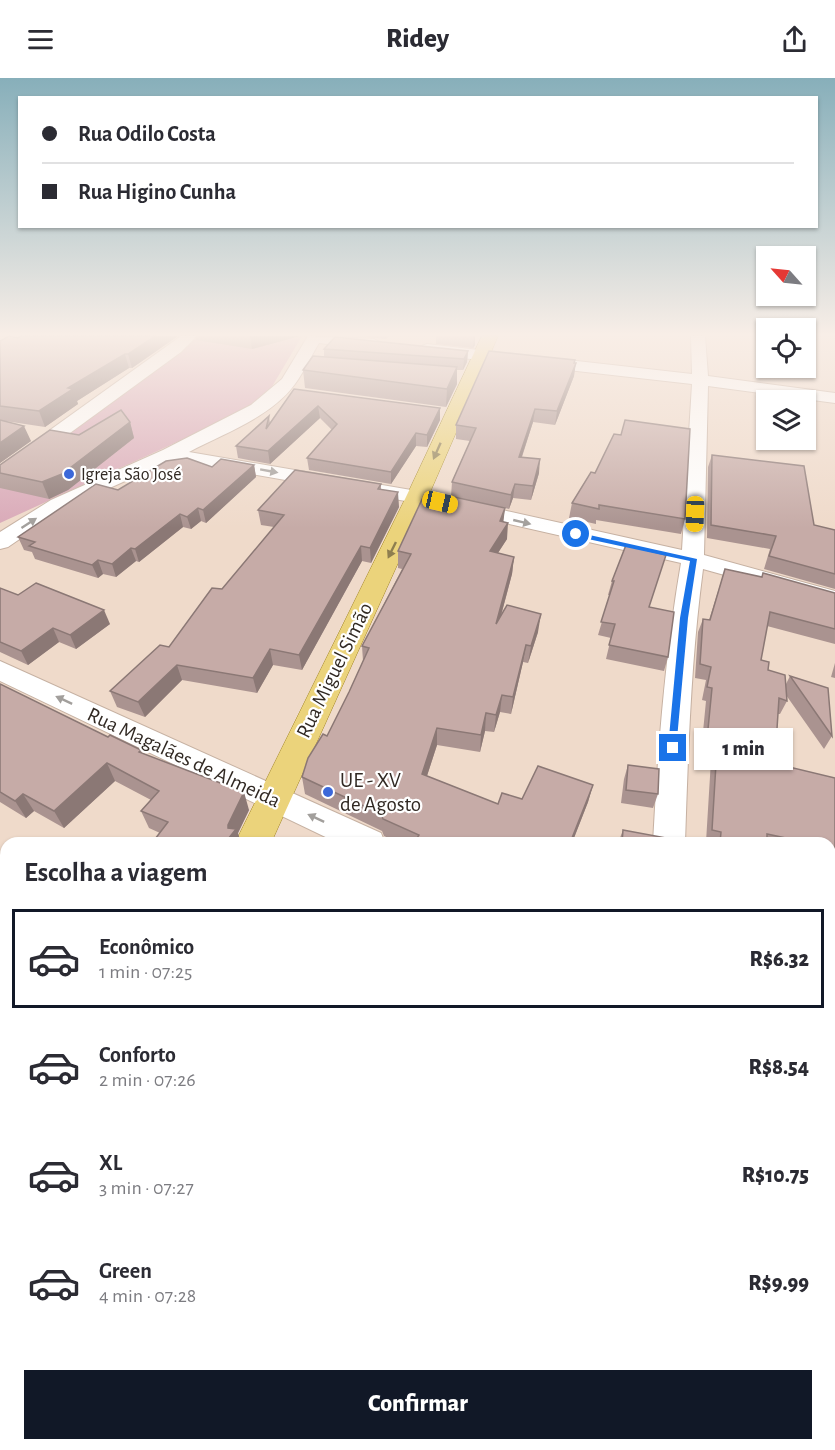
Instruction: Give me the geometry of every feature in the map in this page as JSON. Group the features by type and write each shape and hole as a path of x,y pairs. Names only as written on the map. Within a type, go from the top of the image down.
{"main road":[{"name":"Rua Miguel Simão","path":"256,837 417,497 454,400"}],"street":[{"path":"0,475 103,400"},
{"path":"0,542 58,504 231,424 267,400"},
{"path":"669,837 673,748 684,618 693,559 699,400"},
{"path":"32,432 52,436"},
{"path":"170,454 417,497 693,559 835,599"},
{"name":"Rua Magalães de Almeida","path":"0,670 356,837"}],"shaded area":[{"path":"115,400 258,400 223,421 0,523 0,484"}],"building":[{"path":"0,400 56,400 39,411 0,406"},
{"path":"286,400 379,400 440,408 427,435 416,433 391,472 307,458 337,424 318,406 268,451 236,446 269,416 266,429"},
{"path":"467,400 561,400 557,411 535,409 519,457 540,459 533,486 515,484 511,495 452,482 476,428 456,425"},
{"path":"121,410 130,422 62,474 42,482 0,473 0,465 50,430 79,435"},
{"path":"0,420 24,426 0,443"},
{"path":"625,420 690,429 685,519 599,505 599,509 572,503 591,472 595,473 614,434 621,435"},
{"path":"712,455 804,466 814,525 835,530 835,574 769,556 776,536 711,525"},
{"path":"187,458 212,467 221,459 254,465 203,510 198,508 187,517 180,514 112,564 98,560 92,565 29,546 35,542 18,537 96,484 118,490 166,461"},
{"path":"295,470 381,484 378,489 398,492 370,548 361,546 299,655 270,649 253,678 177,665 138,702 110,691 160,645 169,647 212,588 222,589 284,515 258,510"},
{"path":"424,495 443,498 445,495 505,508 500,521 508,523 490,551 514,557 496,624 507,605 541,614 531,646 526,645 513,697 502,695 496,715 486,713 481,735 437,728 422,774 498,804 502,793 522,799 538,766 593,785 572,837 418,837 419,835 383,819 381,814 302,777 308,758 323,734 327,736 349,692 369,648 362,646 411,554 398,551"},
{"path":"626,545 666,555 649,607 674,612 668,657 609,645 615,624 601,622 614,581 612,581"},
{"path":"725,569 762,577 763,573 835,593 835,629 770,612 761,660 769,662 768,670 785,675 787,701 779,698 776,744 789,746 789,767 835,778 835,837 781,837 767,834 767,837 721,837 721,832 712,830 717,747 709,746 708,729 712,688 707,687 711,667 700,664 703,619 710,620"},
{"path":"36,583 104,610 70,635 53,628 21,651 0,642 0,588 18,595"},
{"path":"790,676 828,688 832,736"},
{"path":"0,684 108,737 110,735 141,750 139,752 244,792 228,825 228,828 236,829 230,837 157,837 168,822 141,811 159,791 107,763 54,811 23,794 15,801 0,792"},
{"path":"628,765 659,769 658,794 626,790"},
{"path":"623,830 661,837 622,837"}],"place":[{"name":"Igreja São José","path":"69,474"},
{"name":"UE - XV de Agosto","path":"328,792"}],"route":[{"path":"576,534 693,559 684,618 673,748"}]}
